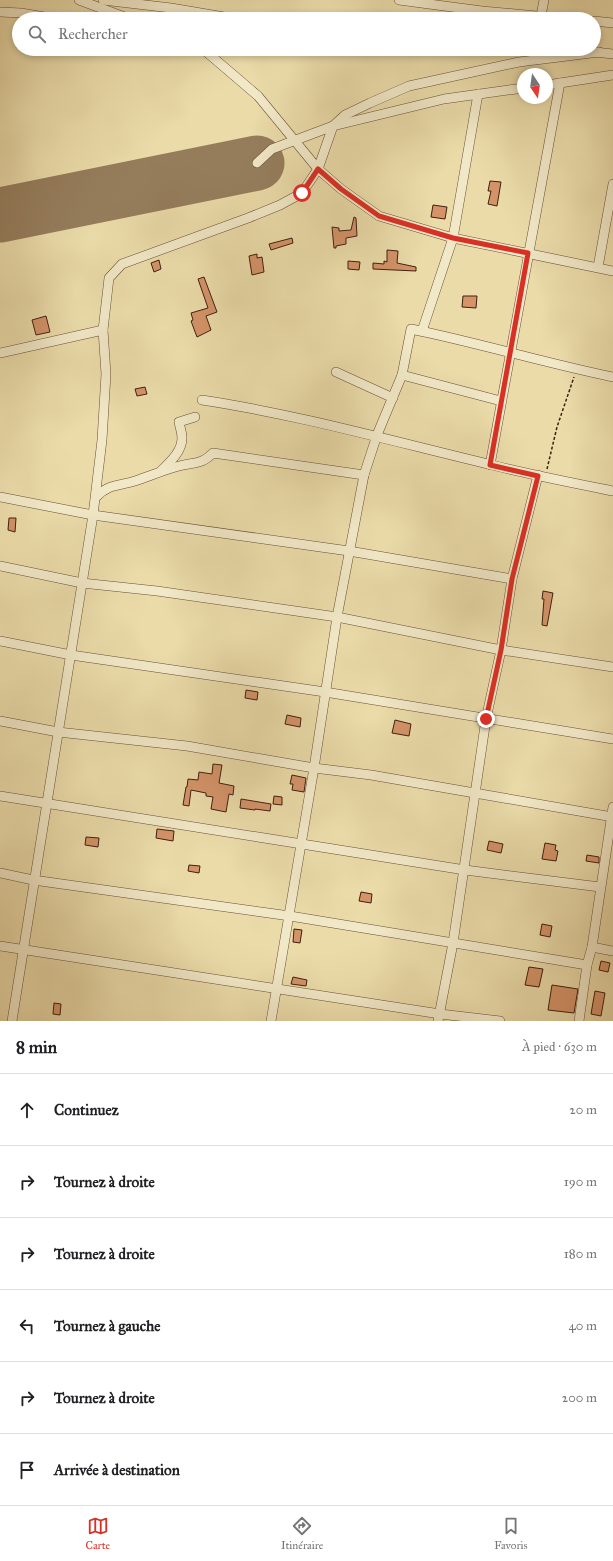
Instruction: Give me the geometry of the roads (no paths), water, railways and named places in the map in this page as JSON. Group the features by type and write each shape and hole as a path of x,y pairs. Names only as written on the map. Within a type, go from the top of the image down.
{"street":[{"path":"79,0 111,12"},
{"path":"103,0 195,12"},
{"path":"399,0 506,12"},
{"path":"542,12 544,0"},
{"path":"0,12 12,13"},
{"path":"601,22 613,23"},
{"path":"601,52 613,54"},
{"path":"211,56 258,96 318,169 341,189 379,216 453,238 613,270"},
{"path":"12,1021 24,950 33,880 96,497 102,440 106,374 103,330 109,278 122,264 280,205 302,193 318,169 333,126 345,116 370,103 409,86 519,62 567,56"},
{"path":"553,84 613,75"},
{"path":"490,465 560,83"},
{"path":"256,163 272,149 333,126 444,99 517,89"},
{"path":"422,331 453,238 478,94"},
{"path":"598,267 613,185"},
{"path":"271,1021 290,916 300,844 314,768 337,617 364,475 376,435 402,375 411,329 613,377"},
{"path":"0,353 103,330"},
{"path":"336,372 393,398"},
{"path":"402,375 502,401"},
{"path":"202,400 272,412 376,435 490,465 613,491"},
{"path":"160,472 179,451 182,440 179,422 195,417"},
{"path":"96,497 102,491 112,486 134,481 179,466 205,461 213,453 364,475"},
{"path":"439,1017 465,870 486,719 501,650 512,579 541,476"},
{"path":"0,497 93,515 349,551 512,579"},
{"path":"0,566 82,583 157,591 337,617 501,650 613,667"},
{"path":"0,642 71,655 325,692 613,739"},
{"path":"0,721 58,732 187,746 314,768 371,775 612,817"},
{"path":"0,796 465,870 600,887"},
{"path":"579,1021 587,965 592,947 613,807"},
{"path":"0,874 33,880 290,916 587,965"},
{"path":"0,946 277,988 439,1017 500,1021"},
{"path":"592,947 613,951"}]}
